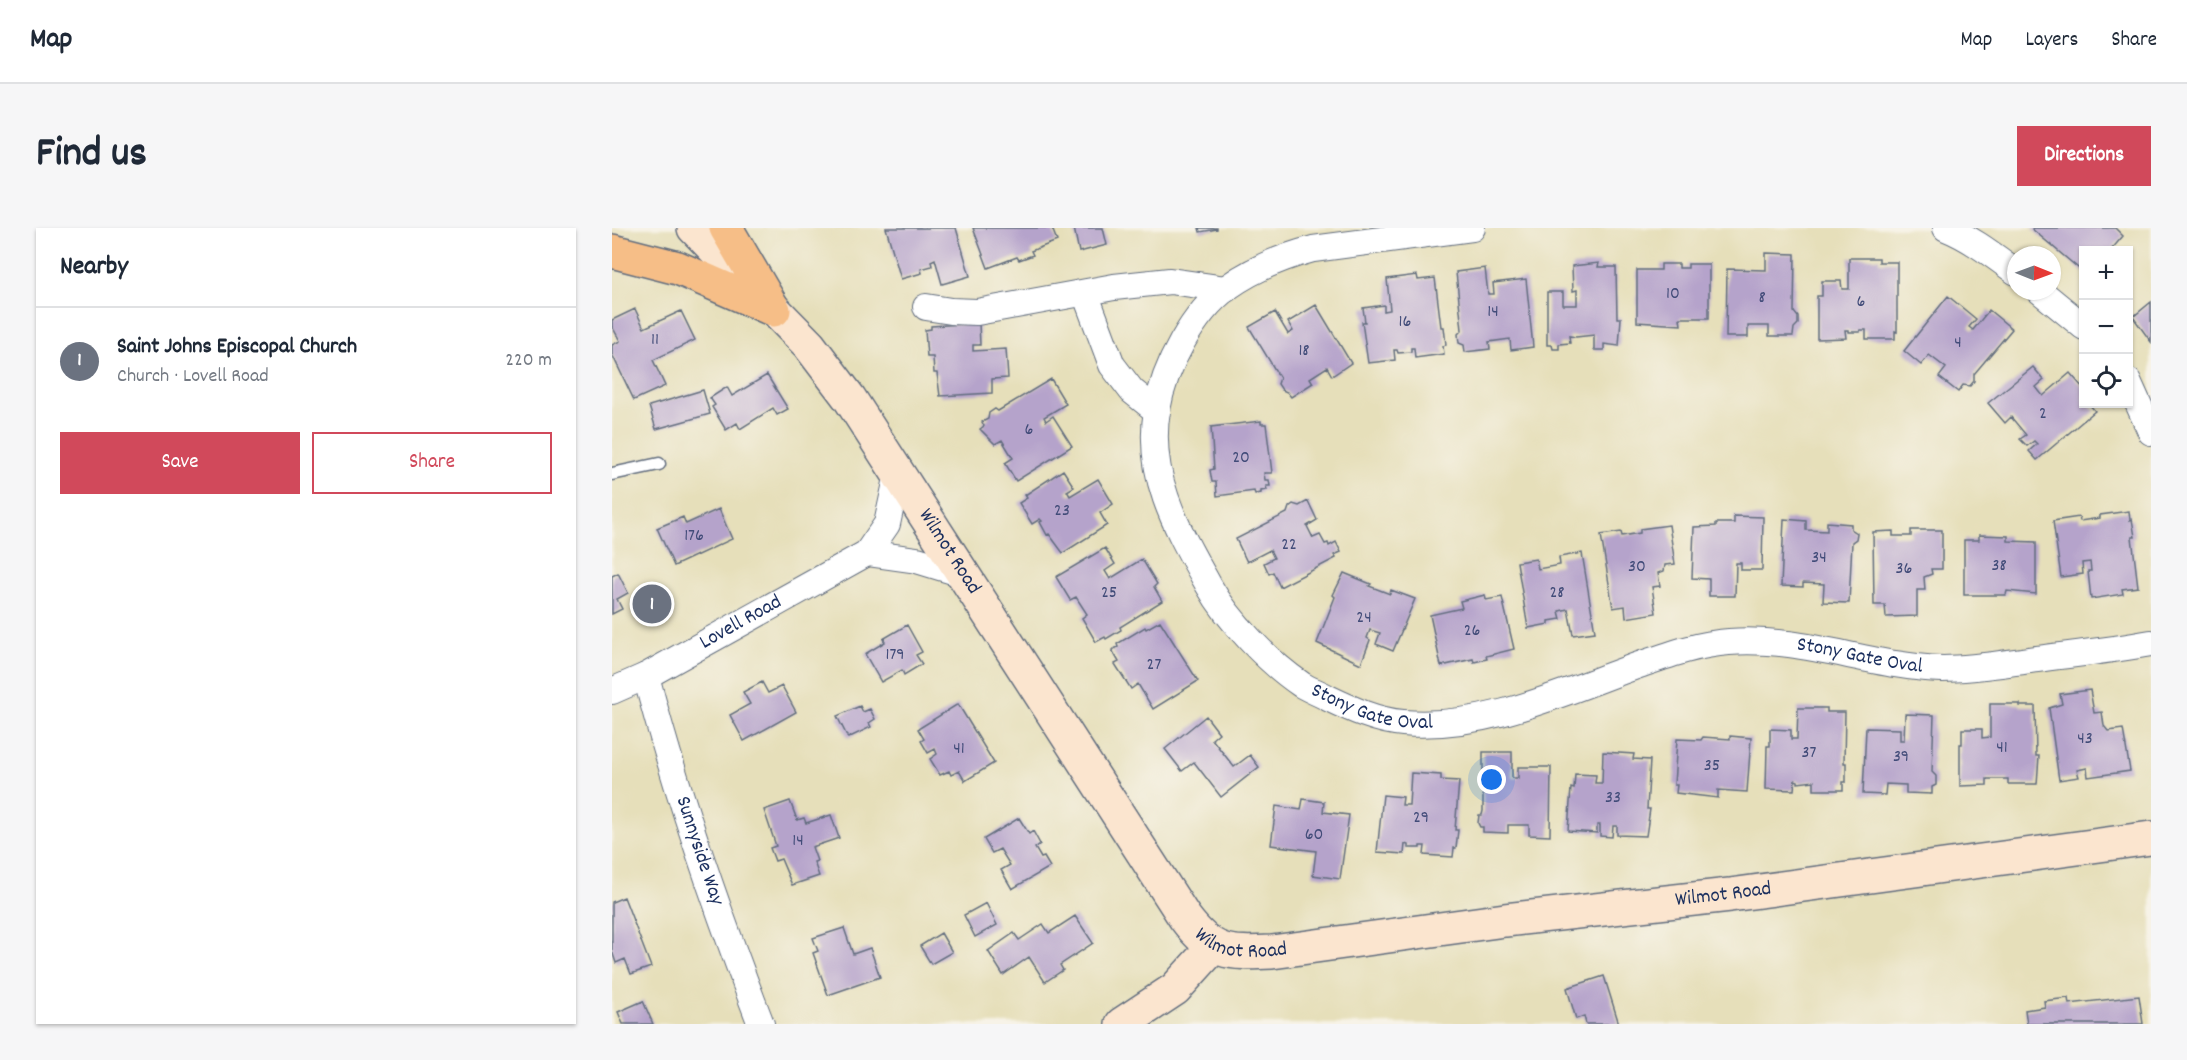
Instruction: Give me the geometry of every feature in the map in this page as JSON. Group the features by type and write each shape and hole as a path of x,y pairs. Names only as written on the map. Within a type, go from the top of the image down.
{"main road":[{"path":"726,228 774,310"},
{"path":"612,251 678,268 774,310"}],"street":[{"name":"Wilmot Road","path":"694,228 809,345 828,368 1185,918 1202,939 1213,947 1241,952 1272,952 1504,920 1730,895 2151,838"},
{"name":"Stony Gate Oval","path":"1472,228 1313,249 1287,256 1252,272 1226,289 1206,309 1174,355 1156,411 1155,453 1162,490 1182,536 1216,597 1256,647 1302,685 1354,711 1399,723 1451,724 1491,716 1693,648 1726,642 1756,641 1812,647 1902,665 1943,669 1979,667 2151,644"},
{"path":"1946,228 1958,233 2007,265"},
{"path":"926,307 977,312 1143,283 1170,281 1226,289"},
{"path":"1085,293 1112,365 1132,391 1156,411"},
{"path":"2051,300 2079,323"},
{"path":"2133,392 2151,432"},
{"name":"Lovell Road","path":"612,691 646,676 867,553 886,524 898,474"},
{"path":"867,553 917,560 963,574"},
{"name":"Sunnyside Way","path":"646,676 666,751 696,843 730,945 761,1024"},
{"path":"1122,1024 1175,989 1213,947"}],"lane":[{"path":"612,474 659,464"}],"building":[{"path":"886,228 956,228 970,276 942,284 935,259 931,261 932,266 921,269 922,273 901,279"},
{"path":"973,228 1052,228 1057,241 1031,251 1033,255 1019,260 1017,257 988,268"},
{"path":"1074,228 1103,228 1107,245 1079,252"},
{"path":"1199,228 1217,228 1217,229 1200,232"},
{"path":"2115,228 2123,236 2114,246 2079,246 2079,269 2061,254 2061,246 2052,246 2032,229"},
{"path":"1766,253 1795,254 1794,312 1798,317 1798,324 1794,328 1793,336 1769,336 1769,326 1748,326 1748,337 1726,337 1727,269 1766,270"},
{"path":"1849,258 1879,258 1879,262 1897,262 1897,332 1895,331 1895,339 1866,339 1866,330 1849,332 1845,330 1846,338 1817,339 1817,296 1822,296 1822,281 1841,281 1842,289 1849,289"},
{"path":"1599,263 1598,267 1616,267 1617,318 1621,318 1619,346 1604,344 1604,350 1594,350 1594,335 1569,336 1570,343 1559,344 1559,349 1553,349 1552,345 1547,345 1547,292 1563,292 1563,305 1577,305 1577,290 1573,291 1572,266"},
{"path":"1661,264 1679,264 1679,268 1688,268 1688,264 1709,264 1709,318 1680,318 1681,325 1637,322 1637,270 1661,270"},
{"path":"1485,268 1488,294 1494,294 1493,283 1526,279 1533,347 1511,350 1510,339 1489,342 1490,349 1465,352 1464,345 1459,343 1458,334 1462,330 1456,272"},
{"path":"1417,275 1418,280 1435,278 1441,327 1444,327 1446,345 1443,346 1444,354 1415,358 1414,348 1411,348 1411,352 1398,353 1394,350 1395,360 1368,363 1362,322 1365,322 1363,308 1384,305 1384,311 1390,310 1387,279"},
{"path":"1948,296 1976,319 1969,327 1973,330 1989,310 2012,329 1974,374 1974,381 1970,386 1963,385 1958,392 1939,377 1946,368 1929,355 1921,365 1904,351"},
{"path":"2151,302 2151,342 2133,317"},
{"path":"1316,305 1351,363 1332,376 1327,367 1310,378 1313,383 1291,397 1278,384 1280,378 1249,327 1275,312 1288,334 1293,331 1288,322"},
{"path":"635,309 644,328 681,311 695,340 653,360 665,386 634,400 612,354 612,345 620,341 612,326 612,320"},
{"path":"979,323 980,345 973,345 973,351 1006,349 1008,378 992,379 992,393 940,396 937,373 934,373 933,357 927,357 925,330 931,329 931,326"},
{"path":"2033,367 2044,380 2036,387 2043,396 2070,373 2079,383 2079,408 2092,408 2095,411 2037,460 2029,451 2037,444 2034,441 2027,446 2020,439 2026,435 2011,417 2005,423 1988,403"},
{"path":"767,375 788,409 777,415 773,408 740,429 737,423 726,430 712,407 715,405 710,398 727,387 732,396"},
{"path":"1051,379 1066,404 1044,417 1046,421 1053,416 1072,446 1016,481 1005,463 1013,458 1002,440 995,444 980,429 984,426 982,422 988,419 989,413 995,409 998,411"},
{"path":"703,390 710,414 656,429 649,406"},
{"path":"1261,421 1261,424 1266,424 1272,473 1264,473 1265,480 1269,480 1270,486 1266,486 1267,490 1261,493 1255,494 1254,491 1217,496 1216,482 1212,482 1210,470 1214,469 1211,427"},
{"path":"1063,470 1074,487 1067,491 1070,496 1098,479 1113,504 1100,513 1107,525 1063,553 1049,534 1047,535 1040,522 1042,521 1040,519 1032,524 1019,503 1027,498 1025,495"},
{"path":"1308,501 1317,520 1307,526 1313,538 1320,535 1325,544 1328,543 1329,546 1336,542 1341,552 1334,555 1336,558 1280,587 1273,572 1269,574 1264,563 1274,558 1270,550 1247,562 1236,539 1287,513 1293,504 1299,506"},
{"path":"719,509 732,539 674,566 657,528 683,517 686,524"},
{"path":"2129,511 2135,537 2132,537 2138,587 2122,589 2123,594 2091,599 2088,571 2091,571 2090,562 2082,563 2083,574 2061,577 2053,521 2079,517 2080,521 2100,518 2100,515"},
{"path":"1734,516 1763,517 1762,570 1741,570 1741,563 1736,563 1735,596 1709,596 1709,579 1692,578 1694,527 1734,523"},
{"path":"1784,519 1806,521 1806,530 1827,531 1827,522 1851,524 1851,529 1857,533 1856,539 1852,542 1849,603 1823,602 1824,584 1803,583 1803,587 1781,586"},
{"path":"1669,525 1675,564 1665,565 1664,571 1658,573 1660,586 1652,587 1656,613 1626,618 1625,606 1613,608 1601,535 1621,532 1622,536 1640,533 1640,529"},
{"path":"1911,530 1942,530 1942,569 1931,569 1932,574 1924,577 1925,590 1917,590 1917,616 1886,617 1885,605 1874,605 1873,532 1893,531 1893,536 1911,536"},
{"path":"1979,535 2008,536 2008,541 2036,542 2036,594 2007,591 2006,595 1964,595 1964,540 1979,540"},
{"path":"1105,548 1115,564 1105,571 1110,579 1142,559 1157,584 1154,587 1162,601 1120,627 1121,630 1096,642 1082,618 1087,614 1076,597 1070,600 1056,577"},
{"path":"1582,553 1595,632 1573,635 1568,609 1559,611 1561,619 1528,628 1517,562 1536,559 1538,569 1560,565 1559,557"},
{"path":"618,573 628,593 617,599 622,609 612,614 612,576"},
{"path":"1344,573 1390,594 1391,590 1415,599 1393,651 1376,644 1380,633 1370,630 1367,638 1370,640 1361,664 1317,643 1335,597 1333,595"},
{"path":"1485,595 1486,600 1502,597 1514,649 1486,656 1487,659 1474,662 1473,659 1441,666 1430,615 1462,608 1460,601"},
{"path":"1160,621 1198,681 1153,709 1138,684 1131,689 1115,664 1119,662 1112,650 1118,647 1117,644 1145,627 1146,629"},
{"path":"907,625 922,652 916,655 922,664 904,675 902,670 881,682 865,654 885,642 883,639"},
{"path":"762,682 768,693 782,686 796,712 744,741 730,715 750,704 743,692"},
{"path":"2090,690 2094,713 2102,712 2104,726 2108,731 2123,729 2130,771 2088,777 2087,768 2077,770 2079,777 2059,780 2049,708 2062,704 2060,694"},
{"path":"958,704 994,763 965,781 959,771 951,775 949,771 940,775 930,759 937,754 935,749 928,753 921,741 924,739 918,729"},
{"path":"1990,704 2035,706 2036,756 2039,756 2037,784 2008,784 2008,779 1987,779 1987,785 1960,786 1962,729 1982,729 1982,738 1990,737"},
{"path":"860,706 863,712 870,709 875,719 869,723 871,727 848,738 837,716"},
{"path":"1798,708 1827,708 1827,712 1845,712 1846,782 1843,782 1843,790 1814,790 1814,781 1798,783 1795,780 1794,790 1766,789 1767,746 1770,746 1770,729 1791,730 1791,739 1797,739"},
{"path":"1905,714 1934,715 1932,772 1936,776 1936,785 1932,787 1932,794 1906,793 1906,785 1886,784 1885,795 1863,794 1866,728 1900,729 1900,740 1904,740"},
{"path":"1206,716 1219,733 1212,739 1234,767 1250,755 1259,767 1221,797 1194,762 1182,771 1165,749"},
{"path":"1730,736 1751,738 1747,792 1718,790 1718,798 1676,793 1677,785 1674,785 1677,739 1701,740 1703,737 1730,739"},
{"path":"1483,752 1512,752 1512,778 1518,778 1518,767 1551,767 1550,836 1529,835 1529,825 1508,825 1508,833 1483,832 1483,827 1480,827 1478,823 1479,815 1482,815 1483,811"},
{"path":"1603,752 1634,754 1633,759 1650,760 1647,809 1650,809 1646,836 1617,835 1617,826 1613,826 1612,837 1600,836 1600,825 1597,825 1597,833 1568,831 1571,788 1574,789 1575,774 1596,775 1595,783 1602,783"},
{"path":"1411,773 1441,775 1441,780 1459,781 1455,830 1458,830 1453,857 1424,855 1425,846 1408,848 1405,844 1404,854 1377,852 1383,795 1403,797 1402,805 1409,805"},
{"path":"1303,799 1324,802 1323,812 1349,815 1340,879 1313,875 1316,851 1271,845 1276,806 1301,810"},
{"path":"790,801 797,820 804,818 806,823 831,815 839,838 812,847 819,876 792,885 781,859 775,861 770,848 776,846 764,810"},
{"path":"1019,818 1029,834 1033,831 1040,844 1035,848 1050,867 1012,889 1001,870 1010,865 1000,849 992,853 984,839"},
{"path":"624,897 651,967 631,974 625,959 616,963 612,951 612,902"},
{"path":"986,903 997,925 975,937 964,915"},
{"path":"1075,916 1093,943 1060,965 1063,970 1045,982 1029,957 1003,975 988,951 1014,933 1019,940 1043,924 1049,933"},
{"path":"844,928 853,954 870,948 880,977 828,995 813,953 818,951 813,938"},
{"path":"941,933 952,952 931,964 920,946"},
{"path":"1604,976 1619,1024 1586,1024 1584,1016 1576,1019 1567,988"},
{"path":"2139,996 2143,1024 2027,1024 2025,1010 2045,1007 2044,1001 2068,998 2069,1004"},
{"path":"643,1001 653,1024 623,1024 618,1012"}],"place":[{"name":"Saint Johns Episcopal Church","path":"652,604"}]}
